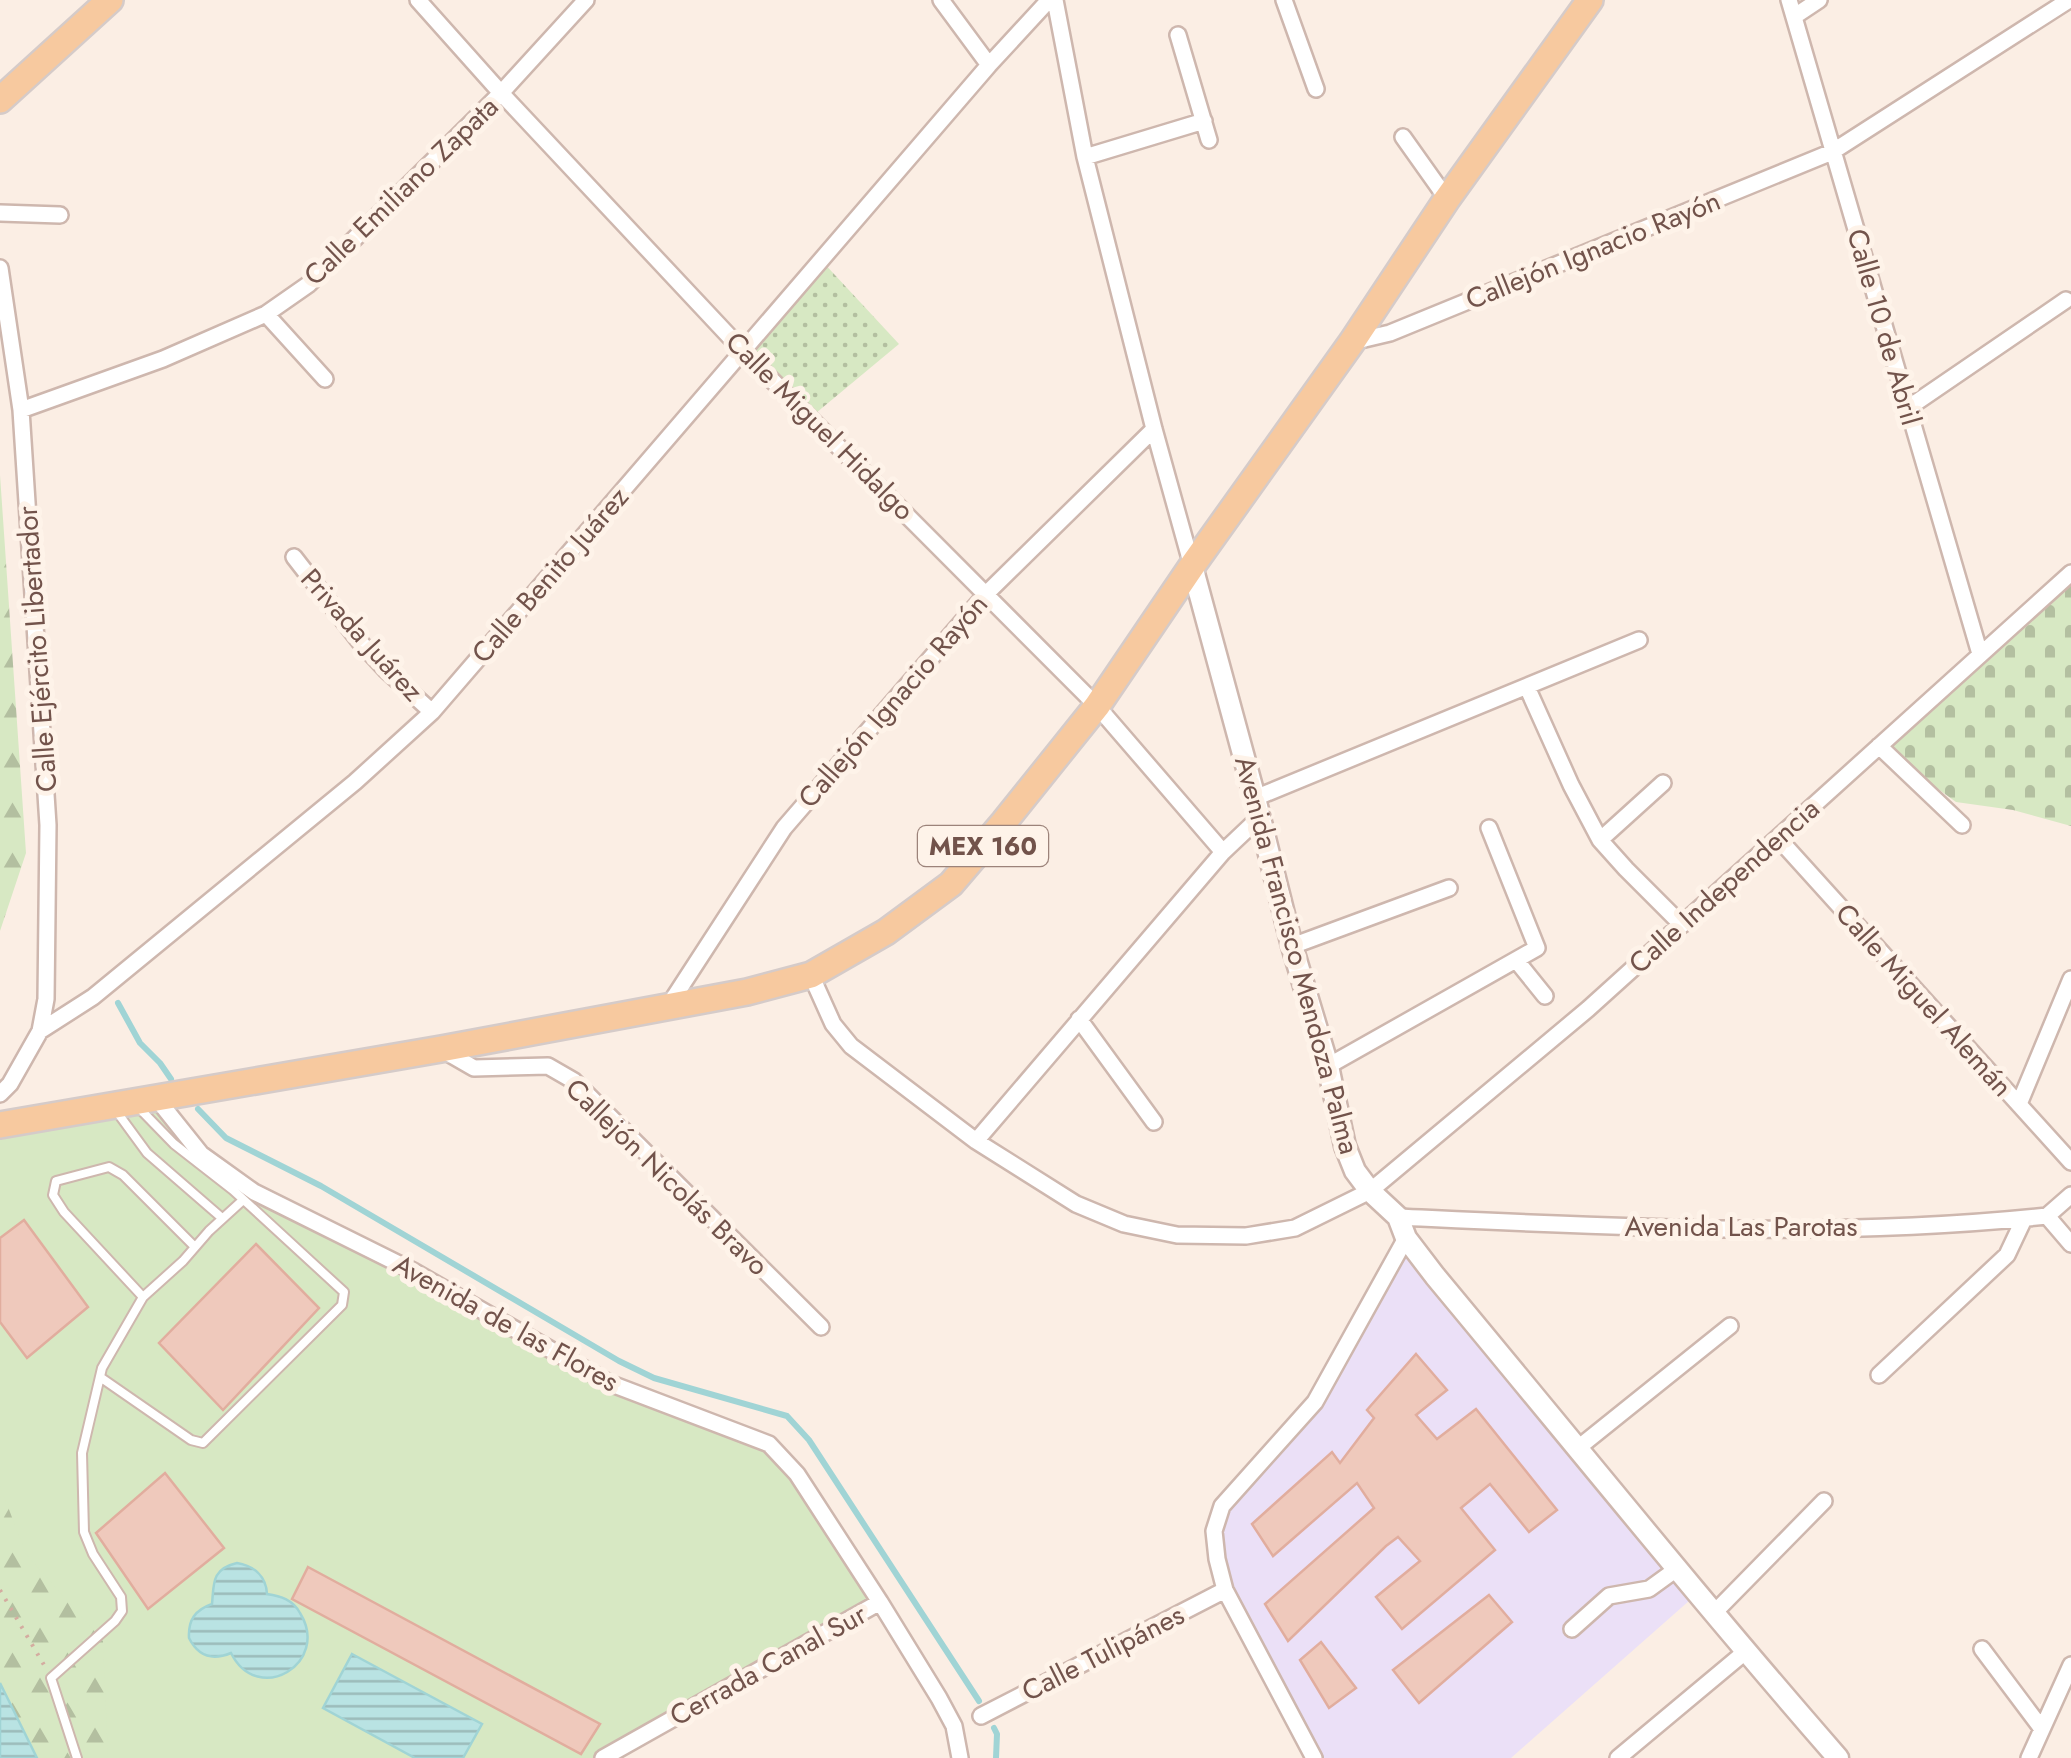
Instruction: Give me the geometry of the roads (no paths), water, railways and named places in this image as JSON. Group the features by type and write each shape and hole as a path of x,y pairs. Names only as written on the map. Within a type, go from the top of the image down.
{"main road":[{"path":"0,100 110,0"},
{"name":"MEX 160","path":"0,1125 747,992 811,975 886,932 951,884 1098,706 1447,199 1590,0"}],"street":[{"name":"Calle Miguel Hidalgo","path":"418,0 743,351 1098,706 1223,852"},
{"name":"Calle Emiliano Zapata","path":"20,410 163,359 266,314 309,284 501,93 586,0"},
{"path":"941,0 989,65"},
{"name":"Calle Benito Juárez","path":"0,1094 10,1084 40,1031 93,998 355,782 432,712 989,65 1052,0"},
{"name":"Avenida Francisco Mendoza Palma","path":"1052,0 1086,157 1154,429 1292,946 1328,1066 1345,1146 1355,1171 1398,1217 1406,1238 1745,1652 1838,1758"},
{"path":"1284,0 1316,89"},
{"path":"1792,8 1819,0"},
{"name":"Callejón Ignacio Rayón","path":"1352,342 1390,333 1832,152 2069,0"},
{"name":"Calle 10 de Abril","path":"1792,8 1980,654"},
{"path":"1178,35 1209,140"},
{"path":"1086,157 1204,121"},
{"path":"1403,137 1447,199"},
{"path":"0,213 60,215"},
{"name":"Calle Ejército Libertador","path":"0,268 20,410 48,825 46,999 40,1031"},
{"path":"1908,408 2066,300"},
{"path":"266,314 325,379"},
{"name":"Callejón Ignacio Rayón","path":"670,1005 784,828 987,592 1154,429"},
{"name":"Privada Juárez","path":"294,558 360,642 432,712"},
{"name":"Calle Independencia","path":"811,975 833,1024 851,1046 976,1141 1076,1204 1124,1224 1177,1234 1246,1236 1296,1228 1370,1191 1588,1010 2071,572"},
{"path":"976,1141 1257,808 1639,640"},
{"path":"1527,687 1600,840 1682,925"},
{"path":"1880,746 1962,826"},
{"path":"1600,840 1663,783"},
{"path":"1328,1066 1537,948 1489,828"},
{"name":"Calle Miguel Alemán","path":"1778,838 2071,1162"},
{"path":"1292,946 1449,888"},
{"path":"1516,960 1545,996"},
{"path":"2018,1104 2071,978"},
{"path":"1079,1019 1154,1122"},
{"name":"Callejón Nicolás Bravo","path":"442,1048 474,1068 548,1066 574,1081 821,1327"},
{"name":"Avenida de las Flores","path":"135,1103 254,1192 413,1271 608,1383 769,1444 797,1474 880,1602 954,1726 960,1758"},
{"path":"2071,1196 2047,1216 2071,1244"},
{"name":"Avenida Las Parotas","path":"1398,1217 1807,1230 2047,1216"},
{"path":"1880,1375 2008,1255 2024,1219"},
{"path":"1314,1758 1225,1590 1216,1559 1214,1531 1222,1506 1315,1402 1406,1238"},
{"path":"1578,1448 1730,1326"},
{"path":"1714,1613 1824,1502"},
{"path":"1572,1629 1610,1596 1649,1589 1678,1568"},
{"name":"Calle Tulipánes","path":"982,1716 1225,1590"},
{"name":"Cerrada Canal Sur","path":"604,1758 880,1602"},
{"path":"1982,1649 2042,1729"},
{"path":"1618,1758 1745,1652"},
{"path":"2030,1758 2071,1665"}],"lane":[{"path":"100,1376 192,1440 203,1443 342,1305 344,1292 243,1200 174,1144 135,1103"},
{"path":"135,1103 147,1153 222,1218"},
{"path":"142,1297 64,1212 53,1195 56,1181 109,1167 123,1174 195,1247"},
{"path":"77,1758 51,1678 122,1611 121,1597 93,1554 84,1532 82,1453 102,1368 142,1297 184,1261 243,1200"}],"water":[{"path":"237,1563 258,1573 267,1594 286,1599 300,1613 307,1631 306,1648 299,1662 287,1672 258,1677 243,1669 231,1653 206,1655 189,1638 194,1616 212,1604 218,1573"},
{"path":"352,1654 482,1724 463,1758 415,1758 323,1708"},
{"path":"0,1683 37,1758 0,1758"}],"waterway":[{"path":"118,1003 140,1043 171,1079"},
{"path":"198,1109 226,1138 321,1186 619,1361 654,1378 787,1416 809,1440 979,1701"},
{"path":"994,1728 996,1758"}]}
